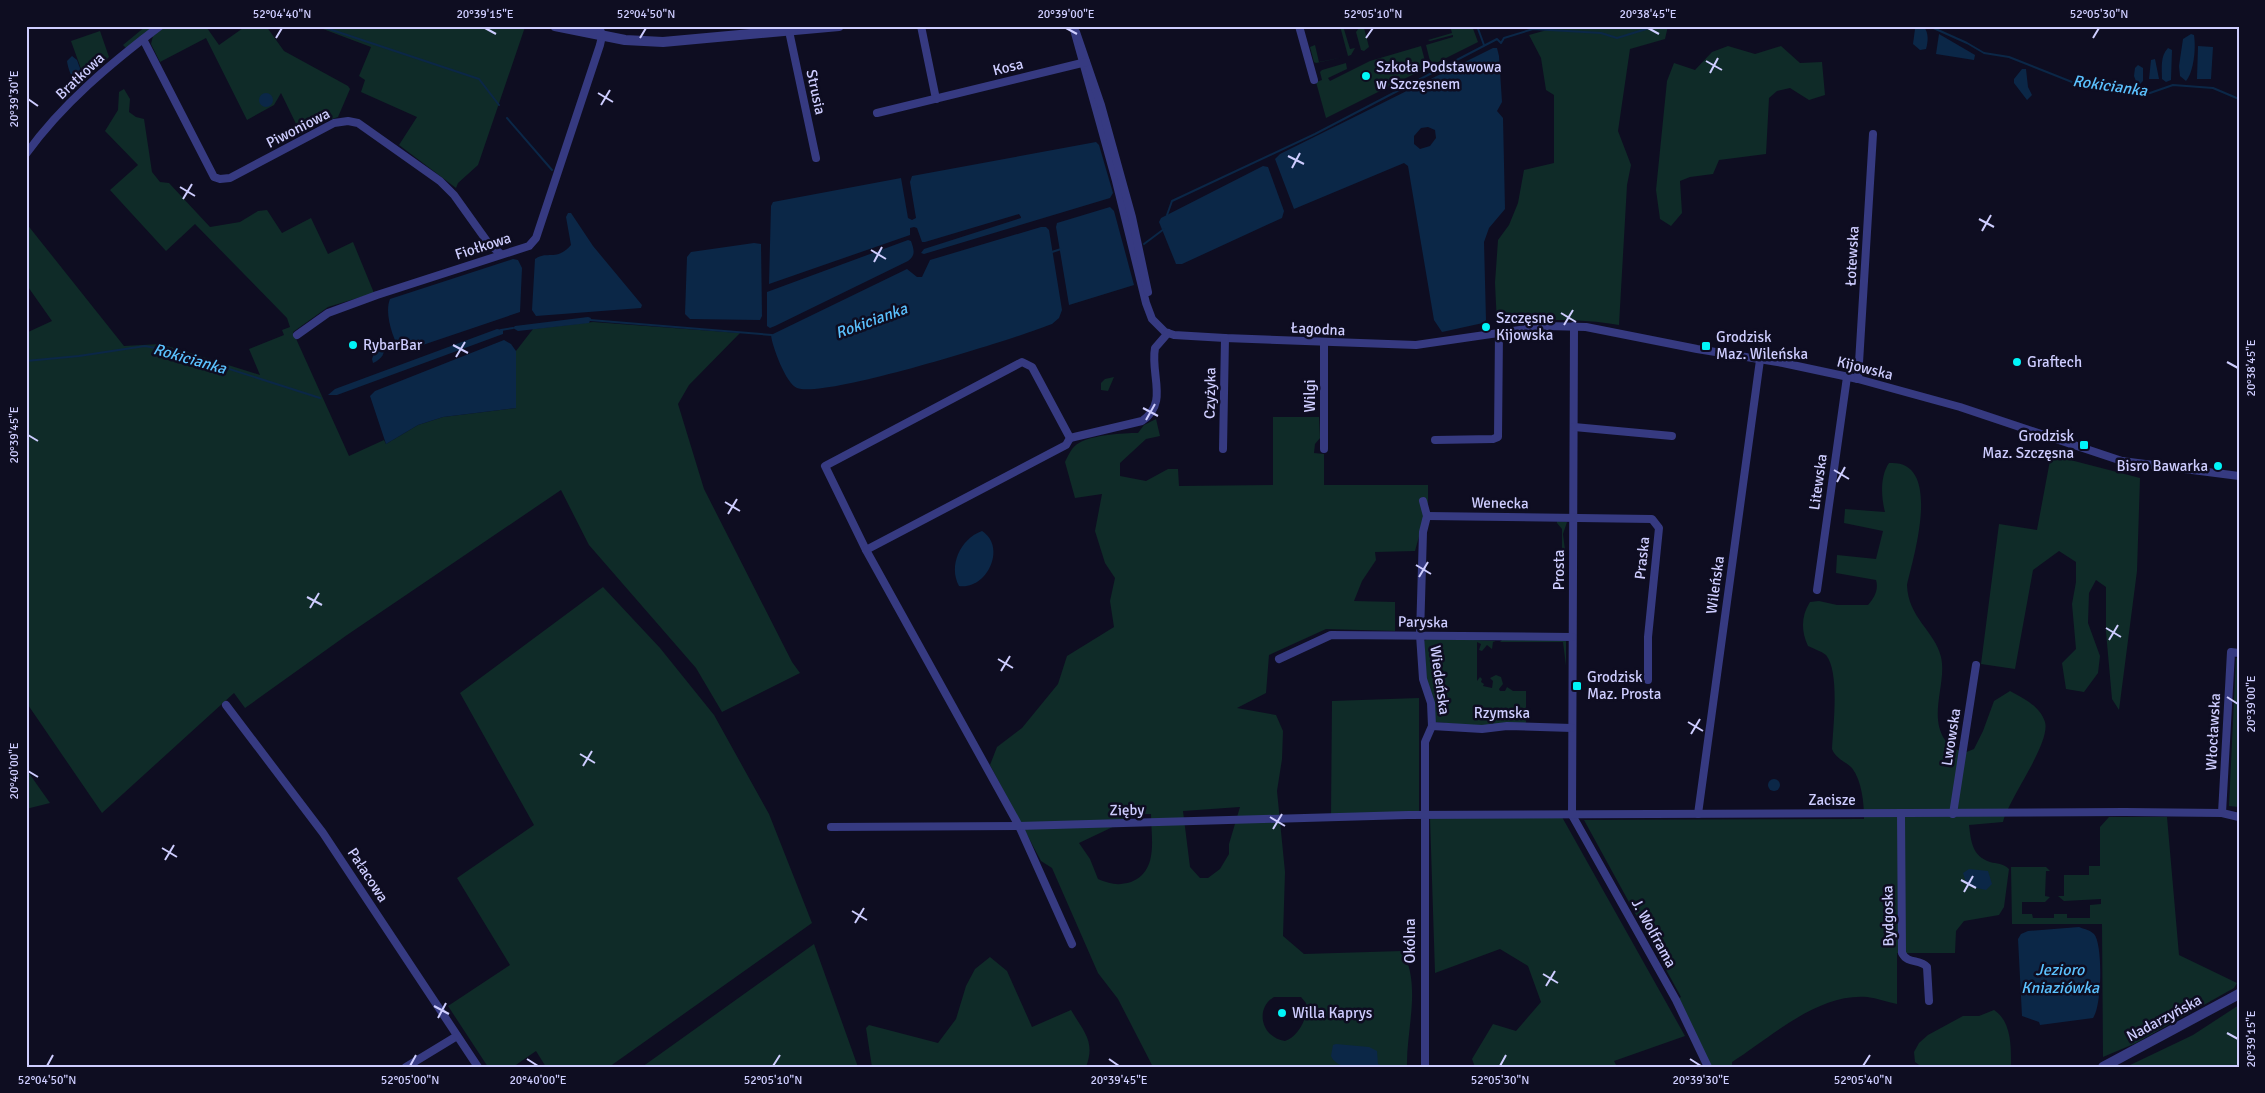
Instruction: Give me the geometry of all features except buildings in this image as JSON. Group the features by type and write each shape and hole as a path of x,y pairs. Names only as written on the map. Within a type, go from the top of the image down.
{"street":[{"name":"Bratkowa","path":"26,154 46,127 109,66 160,26"},
{"path":"555,26 601,31 635,41 663,42 839,26"},
{"path":"921,26 936,99"},
{"path":"866,550 1066,445 1070,438 1142,421 1149,416 1156,404 1155,348 1166,338 1168,333 1155,324 1148,309 1116,181 1073,26"},
{"path":"1299,26 1314,80"},
{"name":"Fiołkowa","path":"297,336 328,313 529,246 536,238 601,31"},
{"name":"Strusia","path":"789,31 816,158"},
{"name":"Piwoniowa","path":"143,39 214,177 220,179 230,178 334,123 352,122 370,132 447,187 490,244 501,254"},
{"name":"Kosa","path":"877,113 1084,62"},
{"name":"Łotewska","path":"1858,379 1873,134"},
{"name":"Łagodna","path":"1168,333 1225,338 1416,346 1546,326 1574,326"},
{"name":"Kijowska","path":"1574,326 1858,379 1960,407 2045,434 2088,451 2142,466 2239,476"},
{"name":"Prosta","path":"1572,815 1574,326"},
{"path":"1435,440 1493,439 1498,437 1499,332"},
{"name":"Czyżyka","path":"1223,449 1225,338"},
{"name":"Wilgi","path":"1324,343 1324,449"},
{"name":"Wileńska","path":"1698,814 1760,360"},
{"path":"1070,438 1032,367 1022,362 825,466 866,550 1019,826 1072,944"},
{"name":"Litewska","path":"1817,590 1847,377"},
{"path":"1574,427 1672,436"},
{"path":"1423,500 1428,516"},
{"name":"Wenecka","path":"1428,516 1573,518"},
{"name":"Wiedeńska","path":"1424,816 1424,742 1432,726 1431,703 1423,679 1420,635 1423,532 1428,516"},
{"name":"Praska","path":"1573,518 1652,519 1659,528 1648,629 1648,680"},
{"name":"Paryska","path":"1278,659 1331,635 1572,637"},
{"name":"Włocławska","path":"2222,813 2235,653"},
{"name":"Lwowska","path":"1953,814 1976,665"},
{"name":"Pałacowa","path":"226,706 323,833 478,1067"},
{"name":"Rzymska","path":"1432,726 1482,729 1507,726 1572,728"},
{"name":"Zacisze","path":"1424,816 2222,813 2239,817"},
{"name":"Bydgoska","path":"1901,814 1902,953 1909,960 1923,963 1928,967 1929,1001"},
{"name":"J. Wolframa","path":"1572,815 1676,1000 1708,1067"},
{"name":"Zięby","path":"831,827 1019,826 1424,816"},
{"name":"Okólna","path":"1424,816 1425,1067"},
{"name":"Nadarzyńska","path":"2103,1067 2239,994"},
{"path":"406,1067 457,1036"}],"green space":[{"path":"146,26 155,26 126,48 123,45"},
{"path":"166,26 208,26 207,28 219,45 246,26 266,26 284,51 348,86 350,89 338,117 315,125 301,134 281,93 274,105 247,120 206,38 160,62 151,44 153,36"},
{"path":"315,26 525,27 478,165 458,183 456,188 399,145 417,117 361,92 365,80 359,76 371,47"},
{"path":"1340,26 1343,26 1350,49 1355,48 1351,55 1348,56"},
{"path":"1450,26 1472,26 1478,42 1326,118 1316,82 1322,80 1320,72 1322,70 1346,63 1347,69 1328,78 1330,81 1370,61 1421,46 1425,61 1430,61 1426,45 1453,37 1453,35 1428,40 1452,33"},
{"path":"1561,26 1668,26 1665,39 1630,49 1618,131 1631,165 1627,185 1619,325 1558,320 1497,325 1495,283 1498,240 1509,225 1518,203 1524,170 1554,163 1554,95 1546,90 1541,58 1529,35"},
{"path":"1359,28 1364,28 1369,47 1364,51 1361,50 1356,32"},
{"path":"100,31 109,57 85,80 71,41"},
{"path":"1315,45 1319,62 1344,57 1316,63 1314,62 1310,47"},
{"path":"1728,46 1755,54 1781,46 1800,63 1822,62 1825,95 1809,100 1790,88 1777,91 1769,98 1766,154 1719,160 1713,174 1690,177 1680,181 1682,213 1671,226 1660,219 1656,190 1667,81 1674,63 1695,70 1712,52"},
{"path":"124,89 130,99 129,112 136,117 144,119 152,172 160,182 169,183 210,227 240,222 258,211 267,210 282,233 311,218 328,254 353,242 374,293 328,307 293,332 349,456 384,440 386,444 418,425 443,417 516,408 516,351 533,329 593,322 740,333 689,385 678,404 704,489 792,662 800,673 722,712 696,668 589,545 561,490 347,635 245,708 234,693 102,813 26,702 26,333 52,321 26,284 26,223 124,346 161,344 260,375 249,349 284,335 282,330 290,327 287,318 195,224 166,251 110,190 138,165 105,131 118,110 119,92"},
{"path":"1114,377 1108,391 1101,390 1101,383 1105,379"},
{"path":"1273,417 1319,417 1320,438 1315,444 1314,453 1324,454 1324,485 1428,485 1428,504 1415,551 1375,552 1376,560 1362,581 1354,601 1395,602 1395,631 1326,629 1269,655 1266,693 1237,708 1276,715 1283,731 1282,759 1277,791 1285,872 1283,936 1304,954 1402,951 1408,964 1412,992 1407,1067 1153,1067 1118,999 1098,973 1052,868 1041,861 990,765 997,747 1022,728 1058,684 1067,656 1114,627 1110,601 1115,578 1105,563 1095,531 1102,494 1075,498 1065,462 1074,446 1099,436 1138,433 1144,425 1156,419 1160,436 1146,439 1120,463 1120,476 1146,481 1168,469 1178,469 1179,486 1273,485","holes":["1240,807 1229,844 1229,854 1220,869 1208,878 1200,878 1190,867 1183,811","1140,814 1151,814 1152,853 1150,862 1140,877 1131,882 1114,884 1098,879 1090,859 1079,843","1274,997 1301,997 1306,1003 1306,1014 1302,1026 1290,1039 1285,1041 1277,1039 1266,1029 1263,1015 1268,1002"]},
{"path":"2051,455 2140,478 2137,571 2119,710 2112,699 2106,632 2106,587 2096,580 2089,593 2088,623 2100,656 2098,673 2084,692 2066,689 2062,663 2076,649 2072,604 2076,582 2076,562 2059,551 2033,570 2015,669 1981,664 1999,524 2037,530"},
{"path":"1889,463 1906,466 1916,477 1920,493 1921,512 1907,585 1912,607 1933,639 1941,657 1942,677 1938,720 1945,740 1951,746 1964,753 1974,749 1994,701 2010,691 2035,707 2043,716 2045,722 2042,743 2003,822 1969,825 1973,847 1979,856 2009,869 2004,907 1999,915 1964,921 1956,931 1955,953 1897,953 1897,1004 1867,997 1831,1002 1813,1009 1779,1029 1732,1062 1732,1067 1708,1067 1676,1000 1681,997 1584,820 1864,819 1862,792 1858,779 1852,768 1836,755 1832,749 1835,700 1830,663 1826,655 1808,646 1803,624 1810,602 1819,601 1837,605 1868,605 1874,597 1877,587 1876,580 1836,573 1837,555 1876,559 1883,531 1844,523 1845,509 1885,512 1882,487 1884,474"},
{"path":"1557,521 1567,522 1563,534 1565,550 1562,550 1562,529"},
{"path":"603,587 660,648 714,715 769,814 812,923 609,1067 546,1067 536,1051 513,1067 488,1067 448,1006 510,965 457,878 534,825 460,693"},
{"path":"1429,638 1496,641 1493,642 1492,649 1487,645 1482,651 1479,650 1481,644 1477,642 1477,681 1480,677 1482,679 1481,682 1484,684 1483,686 1492,688 1493,681 1490,678 1496,675 1501,677 1503,684 1499,689 1500,691 1505,691 1507,687 1513,691 1526,691 1526,725 1489,727 1435,722 1427,687 1424,641"},
{"path":"1502,640 1564,640 1566,641 1566,666 1563,642 1500,642"},
{"path":"2236,658 2239,659 2239,807 2229,806"},
{"path":"1419,698 1419,814 1331,816 1332,701"},
{"path":"26,769 50,803 26,809"},
{"path":"1562,817 1685,1036 1614,1061 1617,1067 1475,1067 1472,1059 1493,1024 1516,1031 1541,1002 1528,966 1500,949 1435,973 1430,818"},
{"path":"2109,817 2167,817 2179,955 2237,983 2234,988 2136,1043 2103,1057 2102,924 2012,924 2011,867 2046,867 2050,871 2046,871 2045,896 2050,897 2045,902 2022,902 2022,914 2032,914 2033,918 2054,918 2054,914 2067,914 2067,918 2090,918 2090,905 2101,904 2101,899 2064,901 2058,896 2064,896 2064,875 2089,875 2089,866 2100,866 2100,827"},
{"path":"814,944 858,1067 642,1067"},
{"path":"990,957 1007,971 1032,1027 1071,1010 1084,1030 1089,1043 1089,1058 1086,1067 872,1067 866,1028 869,1025 938,1043 956,1019 966,986 975,969"},
{"path":"2239,1005 2239,1067 2126,1067 2193,1035"},
{"path":"1994,1010 2000,1015 2007,1028 2011,1067 1922,1067 1915,1062 1914,1052 1919,1043 1928,1035 1963,1016 1979,1016"}],"water":[{"path":"1918,26 1924,27 1927,32 1928,41 1926,49 1920,50 1913,44 1915,29"},
{"path":"1939,34 1975,55 1974,60 1936,54"},
{"path":"2191,34 2194,35 2195,46 2193,65 2186,81 2180,76 2179,66 2183,39"},
{"path":"2198,46 2213,47 2211,79 2197,79"},
{"path":"1493,48 1497,48 1502,102 1497,111 1503,118 1505,209 1489,228 1484,242 1486,320 1483,323 1442,332 1434,320 1408,166 1404,163 1294,209 1275,159 1280,154","holes":["1428,127 1435,130 1436,138 1430,146 1420,149 1414,144 1414,136 1421,128"]},
{"path":"2168,48 2172,50 2171,80 2166,82 2162,79 2162,62 2165,51"},
{"path":"72,56 77,60 81,71 77,80 71,75 67,64 67,61"},
{"path":"2155,59 2159,79 2149,79 2151,60"},
{"path":"2138,65 2143,68 2143,81 2140,84 2137,84 2134,76 2135,68"},
{"path":"2022,69 2026,69 2028,87 2032,95 2027,100 2014,83 2014,79"},
{"path":"266,93 271,95 273,100 271,105 266,107 261,105 259,100 261,95"},
{"path":"1096,142 1099,145 1113,193 1110,198 924,254 921,253 924,249 1021,217 1019,214 925,242 922,242 917,228 910,228 910,235 769,284 771,206 773,202 901,178 908,218 912,220 916,218 910,182 912,176"},
{"path":"1263,166 1268,167 1284,211 1282,218 1182,264 1176,264 1159,222 1161,218"},
{"path":"1110,207 1114,211 1134,285 1069,305 1056,227 1057,223"},
{"path":"568,213 571,213 593,246 642,305 641,308 536,316 532,310 535,259 544,255 556,255 571,245 566,217"},
{"path":"1046,227 1049,230 1062,310 1059,318 1052,324 922,365 843,385 814,389 797,388 788,380 777,356 771,335 907,269 917,277 922,277 930,260"},
{"path":"908,240 911,241 914,252 908,261 775,326 770,328 767,326 767,292"},
{"path":"754,243 761,244 762,316 760,320 690,319 685,314 687,257 691,252"},
{"path":"513,259 518,260 522,268 520,312 402,352 395,341 390,327 388,305 390,299"},
{"path":"591,318 589,323 518,331 513,328 515,326"},
{"path":"497,329 503,330 503,334 337,395 328,395 335,389"},
{"path":"504,340 511,344 516,351 516,408 443,417 418,425 386,444 370,396 375,391"},
{"path":"378,342 383,344 384,353 379,360 373,363 372,359"},
{"path":"982,531 989,538 993,547 990,566 985,575 978,581 969,585 959,586 955,570 958,554 968,540"},
{"path":"1776,779 1779,780 1779,790 1772,791 1769,790 1768,783 1769,780"},
{"path":"1969,869 1988,871 1992,884 1986,890 1967,886 1963,873"},
{"name":"Jezioro Kniaziówka","path":"2079,927 2094,934 2099,950 2100,989 2096,1012 2093,1018 2040,1025 2039,1022 2022,1016 2018,939 2021,934 2028,931"},
{"path":"1333,1045 1369,1047 1377,1051 1378,1064 1385,1067 1355,1068 1340,1065 1331,1056"}],"waterway":[{"path":"320,26 479,79 499,105"},
{"path":"1477,26 1484,45"},
{"name":"Rokicianka","path":"1167,215 1172,201 1315,134 1497,39 1501,43 1504,38 1533,29 1601,33 1617,38 1656,26"},
{"name":"Rokicianka","path":"1929,26 1984,53 2009,57 2077,84 2150,93 2173,85 2213,88 2239,99"},
{"path":"507,118 552,170"},
{"name":"Rokicianka","path":"1144,244 1164,229"},
{"name":"Rokicianka","path":"1052,252 1061,249"},
{"name":"Rokicianka","path":"590,320 772,335"},
{"path":"501,330 513,328"},
{"name":"Rokicianka","path":"26,361 79,356 145,346 173,351 320,398"}],"place":[{"name":"Szkoła Podstawowa w Szczęsnem","path":"1366,76"},
{"name":"Szczęsne Kijowska","path":"1486,327"},
{"name":"RybarBar","path":"353,345"},
{"name":"Grodzisk Maz. Wileńska","path":"1706,346"},
{"name":"Graftech","path":"2017,362"},
{"name":"Grodzisk Maz. Szczęsna","path":"2084,445"},
{"name":"Bisro Bawarka","path":"2218,466"},
{"name":"Grodzisk Maz. Prosta","path":"1577,686"},
{"name":"Willa Kaprys","path":"1282,1013"}]}
